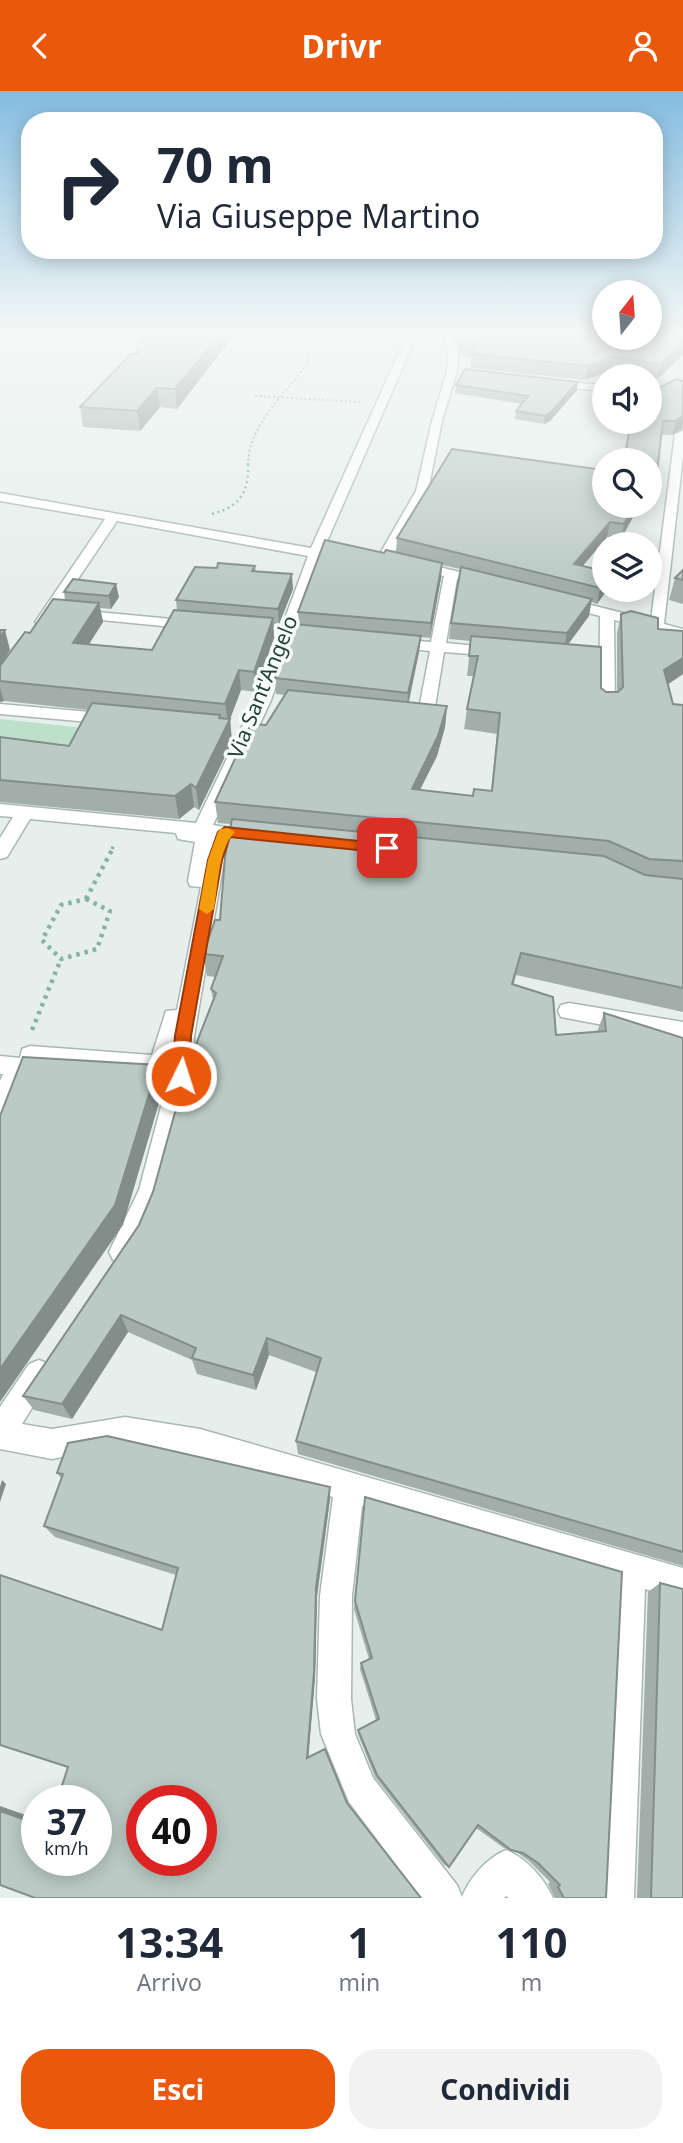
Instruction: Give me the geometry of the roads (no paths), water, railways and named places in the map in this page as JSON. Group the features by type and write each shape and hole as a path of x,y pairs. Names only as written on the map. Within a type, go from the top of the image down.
{"street":[{"name":"Via Sant'Angelo","path":"201,831 247,733 270,701 286,634 377,414"},
{"path":"439,414 422,491 379,556 503,587"},
{"path":"657,626 680,434"},
{"path":"0,497 113,519 323,546"},
{"path":"36,631 113,519"},
{"path":"398,716 425,719 451,574"},
{"path":"555,600 683,633"},
{"path":"50,611 203,626"},
{"path":"607,614 600,661 607,707"},
{"path":"230,628 341,639"},
{"path":"382,642 515,653"},
{"path":"0,709 123,720"},
{"path":"226,730 247,733"},
{"path":"0,810 231,833 215,860 183,1036 181,1076 144,1210 134,1234 112,1267"},
{"path":"0,853 25,813"},
{"path":"0,868 30,818 205,838 170,1037 160,1065 52,1058 0,1051"},
{"path":"569,1011 683,1031"},
{"path":"0,1109 9,1066 181,1076"},
{"path":"52,1355 0,1433 52,1444 125,1431 200,1444 683,1584"},
{"path":"349,1487 337,1596 334,1699 338,1734 361,1790 444,1898"},
{"path":"615,1898 630,1569"},
{"path":"480,1898 506,1868 534,1898"}]}
